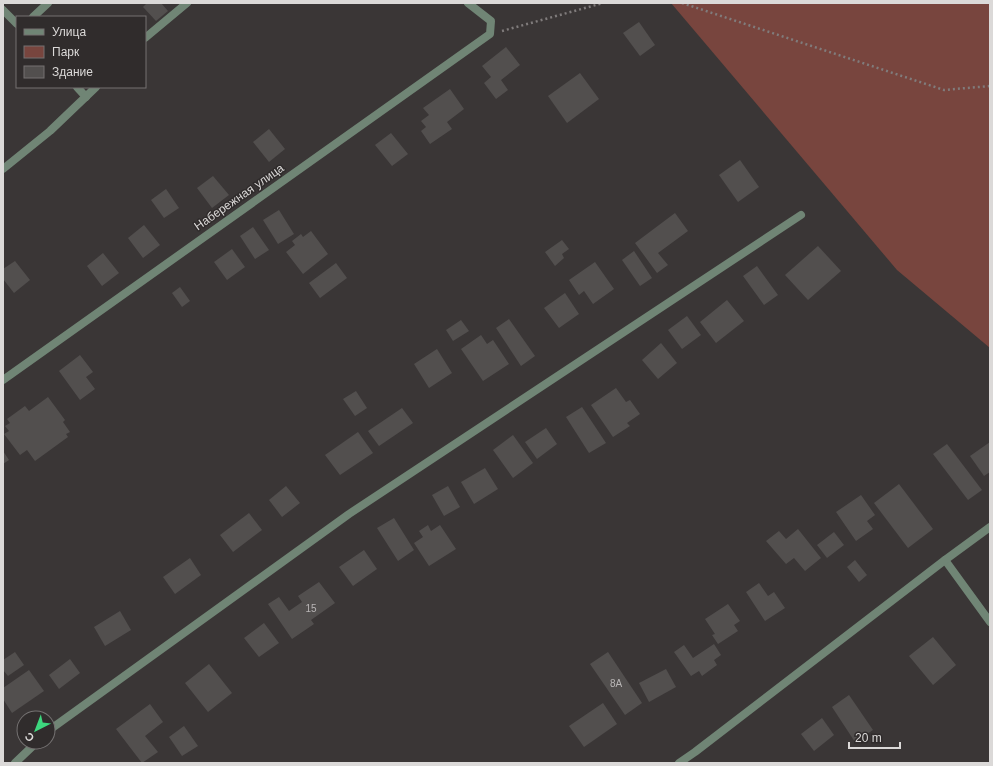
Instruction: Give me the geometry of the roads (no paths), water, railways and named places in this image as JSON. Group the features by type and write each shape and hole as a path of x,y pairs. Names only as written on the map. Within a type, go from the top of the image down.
{"street":[{"path":"34,16 48,3"},
{"path":"146,37 187,3"},
{"name":"Набережная улица","path":"3,380 490,34 491,21 468,3"},
{"path":"3,10 16,23"},
{"path":"78,88 86,97"},
{"path":"3,169 50,130 95,88"},
{"path":"56,725 349,514 802,215"},
{"path":"679,763 990,527"},
{"path":"945,560 990,622"},
{"path":"15,763 29,750"}]}
